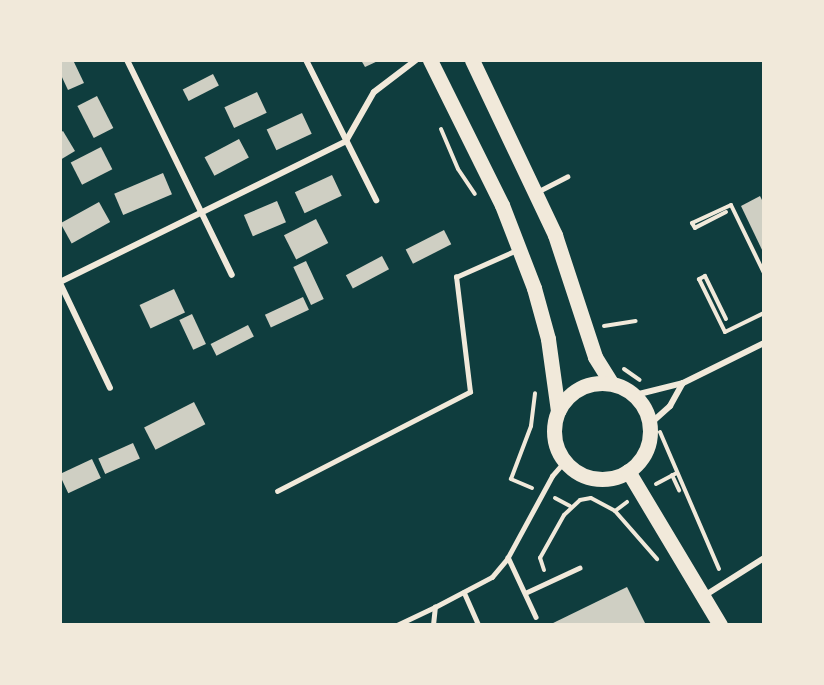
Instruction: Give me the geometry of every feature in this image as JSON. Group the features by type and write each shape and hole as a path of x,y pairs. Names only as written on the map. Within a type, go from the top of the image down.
{"main road":[{"path":"430,60 502,206 517,250 534,288 548,339 558,411 555,439 565,461 588,476 609,478 628,471 646,451 650,424 645,409 634,395 611,383 591,384 576,390 558,411"},
{"path":"471,60 537,192 555,235 595,357 611,383"},
{"path":"628,471 720,625"}],"street":[{"path":"127,60 232,275"},
{"path":"306,60 375,200"},
{"path":"110,388 60,282 202,214 346,141 374,92 416,60"},
{"path":"634,395 683,383 764,343"},
{"path":"650,424 670,406 683,383"},
{"path":"704,596 764,558"}],"lane":[{"path":"537,192 567,177"},
{"path":"277,491 470,392 456,277 517,250"},
{"path":"397,625 492,577 508,557 552,476 565,461"},
{"path":"508,557 537,616"},
{"path":"525,592 579,568"},
{"path":"464,592 479,625"},
{"path":"433,625 435,607"}],"path":[{"path":"726,212 694,228 692,223 731,205 764,273"},
{"path":"726,319 705,276 699,279 725,332 764,313"},
{"path":"603,327 636,321"},
{"path":"518,482 511,479 531,426 536,386"},
{"path":"650,424 664,434 672,475 679,490"},
{"path":"672,475 721,566"},
{"path":"551,581 540,558 570,506 591,498 615,511 628,523"},
{"path":"564,503 570,506"},
{"path":"615,511 621,507"}],"building":[{"path":"60,60 73,60 84,83 68,90 60,73"},
{"path":"361,60 380,60 365,67"},
{"path":"213,74 219,86 189,101 183,89"},
{"path":"257,92 267,113 234,128 224,107"},
{"path":"97,96 113,128 94,138 77,106"},
{"path":"302,113 312,134 276,150 267,129"},
{"path":"63,131 75,151 60,160 60,133"},
{"path":"239,139 249,158 214,176 205,157"},
{"path":"101,147 112,169 82,185 71,162"},
{"path":"163,173 172,194 123,215 114,194"},
{"path":"332,175 342,196 305,213 295,192"},
{"path":"760,196 764,204 764,254 741,206"},
{"path":"277,201 286,222 253,236 244,215"},
{"path":"99,202 110,222 72,243 61,223"},
{"path":"316,219 328,243 296,259 284,235"},
{"path":"444,230 451,244 413,264 406,250"},
{"path":"382,256 389,269 353,288 346,275"},
{"path":"306,261 324,299 311,305 293,267"},
{"path":"174,289 185,313 151,329 140,305"},
{"path":"303,297 309,310 271,327 265,315"},
{"path":"192,314 206,344 193,350 179,320"},
{"path":"248,325 254,337 216,356 211,344"},
{"path":"194,402 205,424 155,450 144,427"},
{"path":"133,443 140,459 105,474 98,458"},
{"path":"92,459 101,478 68,493 60,474"},
{"path":"627,587 646,625 549,625"}]}
